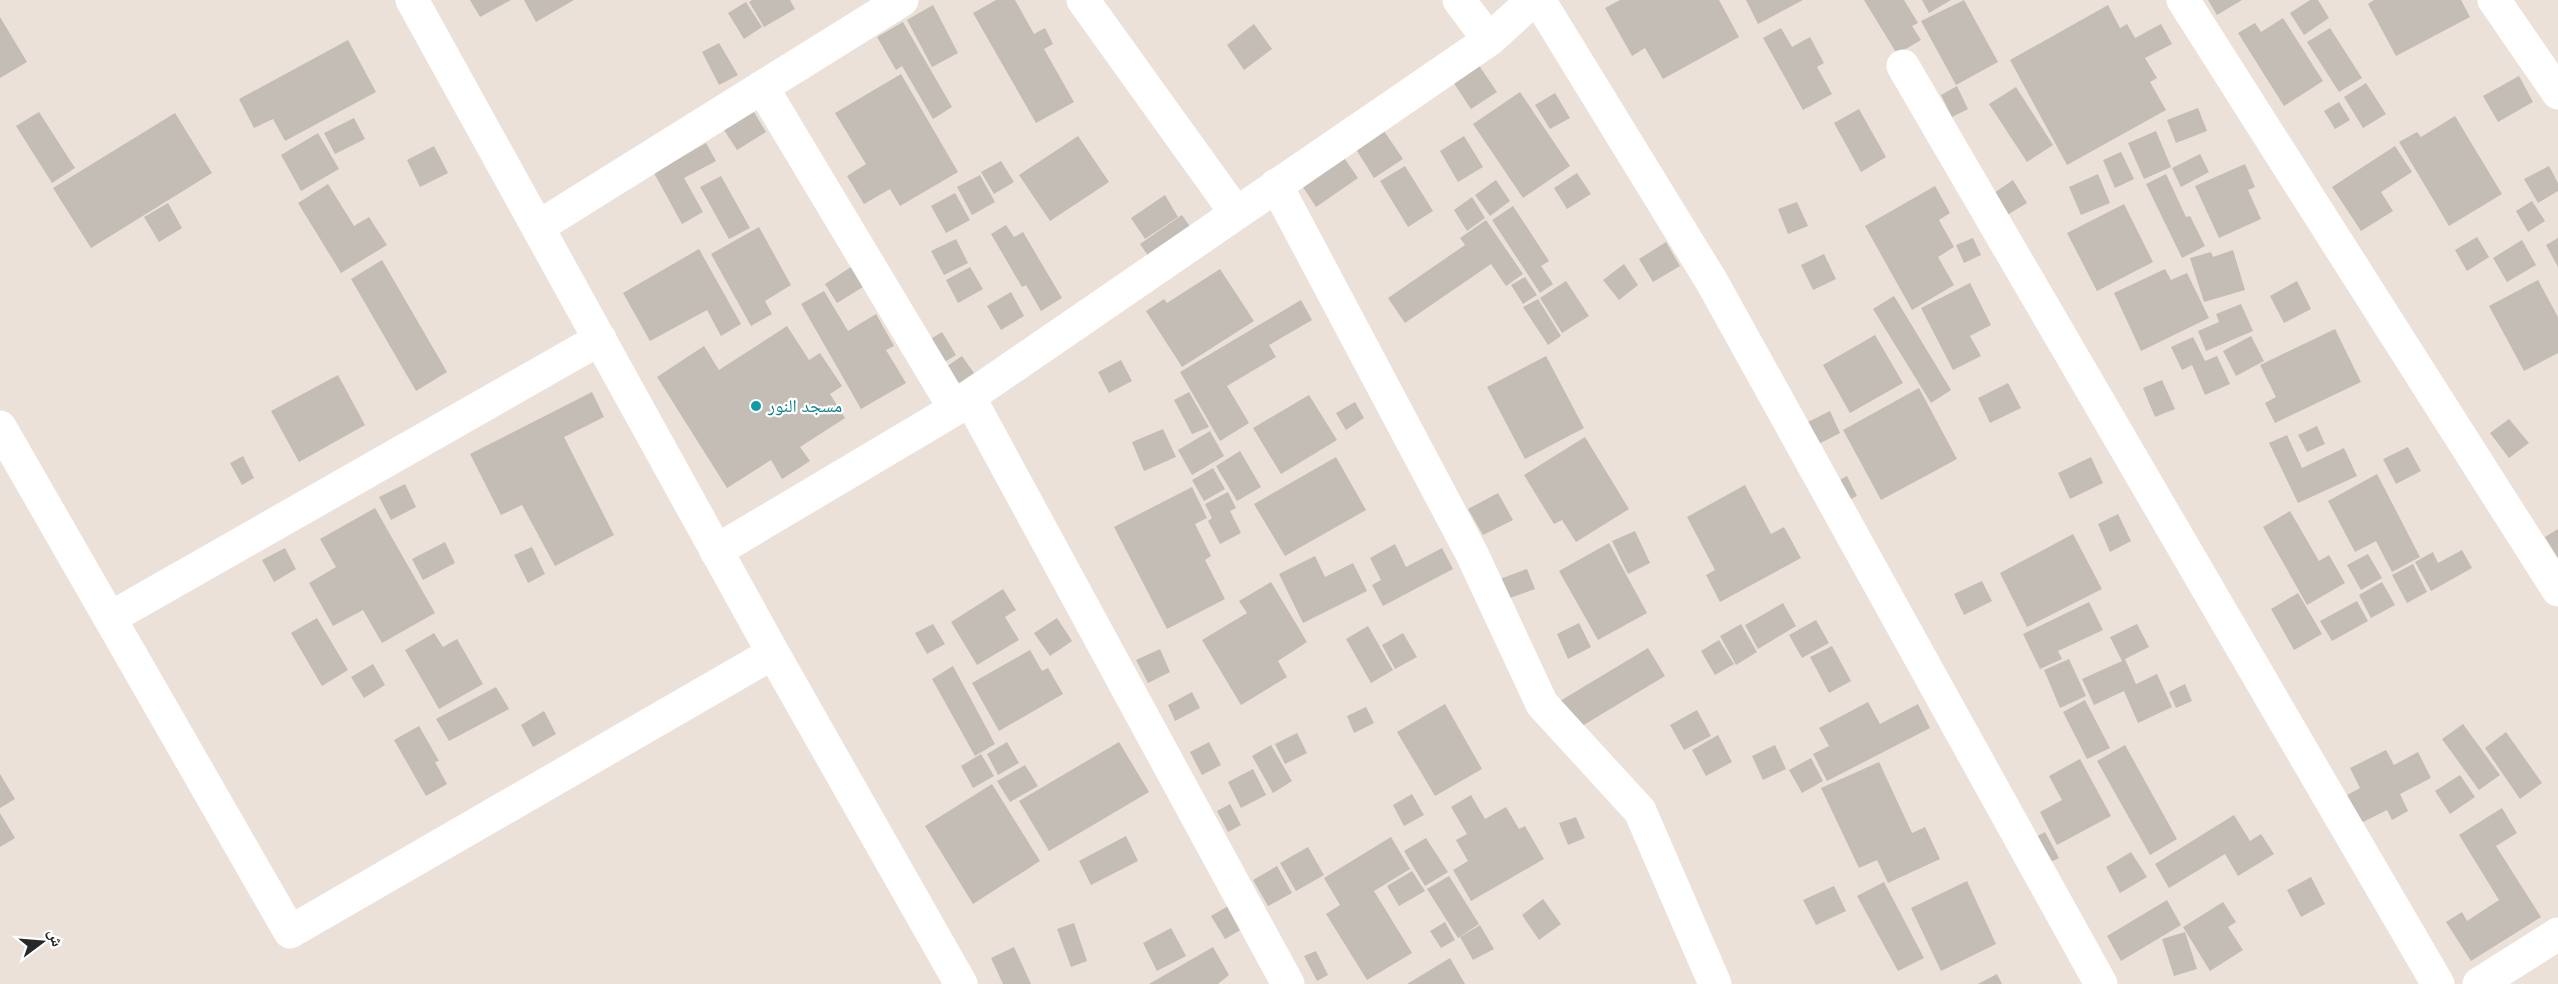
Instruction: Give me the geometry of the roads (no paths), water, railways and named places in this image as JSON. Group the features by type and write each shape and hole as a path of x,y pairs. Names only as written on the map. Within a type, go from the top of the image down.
{"street":[{"path":"412,0 716,551 961,984"},
{"path":"538,227 902,0"},
{"path":"1083,0 1236,213"},
{"path":"1459,0 1488,40"},
{"path":"716,551 962,403 1488,40 1533,0"},
{"path":"1539,0 1712,282 2101,984"},
{"path":"2183,0 2558,590"},
{"path":"2494,0 2558,93"},
{"path":"1903,66 2438,984"},
{"path":"762,87 962,403 1288,984"},
{"path":"1276,185 1472,554 1542,704 1640,812 1715,984"},
{"path":"110,618 600,339"},
{"path":"0,427 290,932 773,653"},
{"path":"2479,984 2558,934"}],"place":[{"name":"مسجد النور","path":"756,406"}]}
